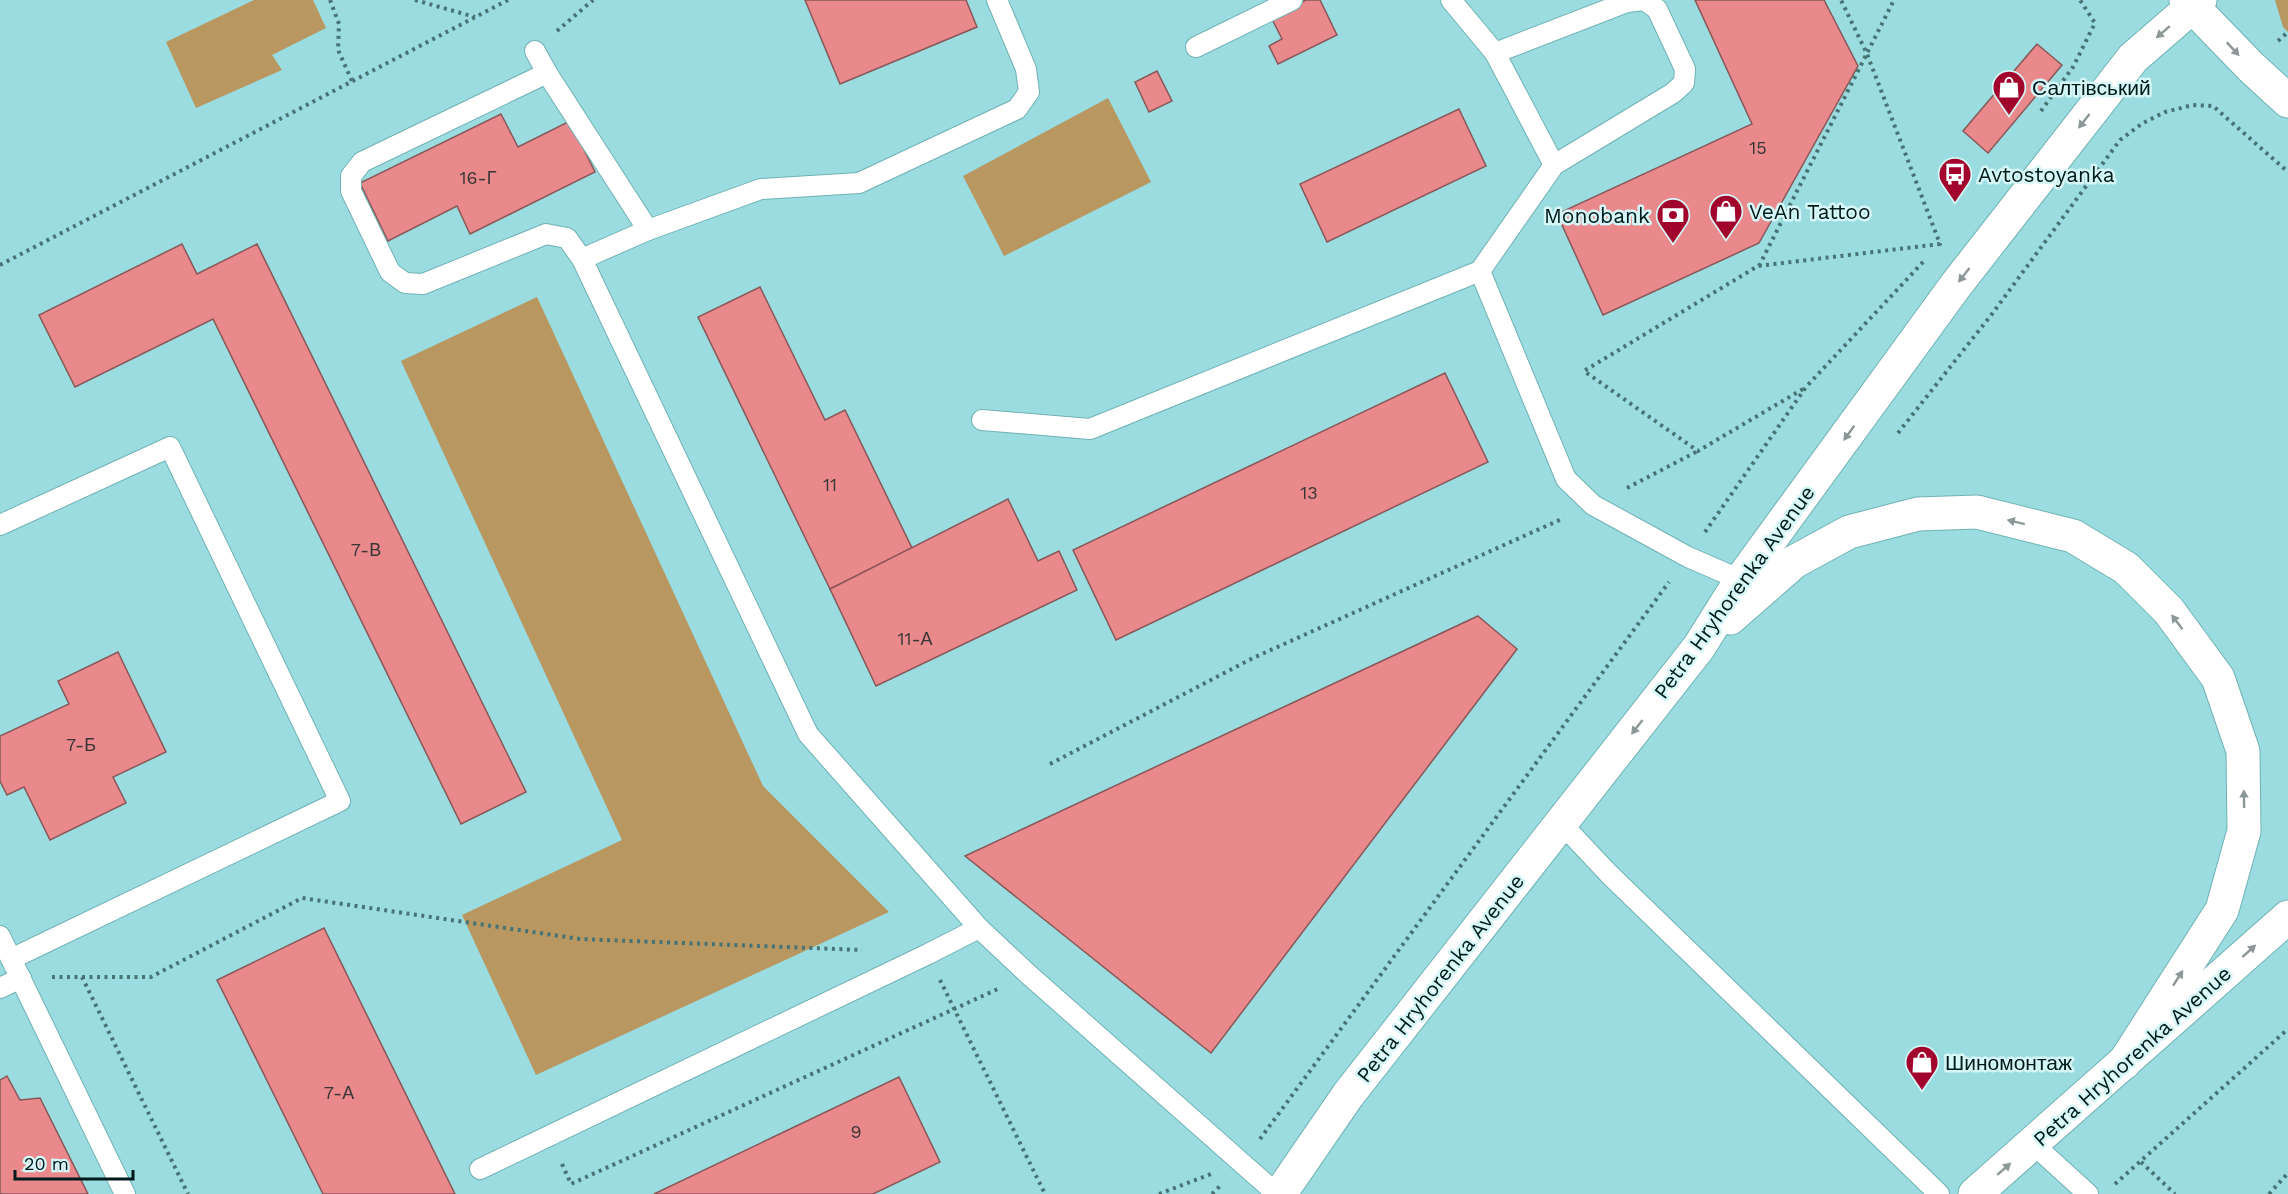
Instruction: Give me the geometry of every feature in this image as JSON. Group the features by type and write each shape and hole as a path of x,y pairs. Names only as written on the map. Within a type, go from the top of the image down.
{"main road":[{"path":"2193,2 2251,68 2288,101"},
{"name":"Petra Hryhorenka Avenue","path":"1278,1194 1348,1095 1703,640 1741,580 1956,285 2133,58 2193,2"},
{"path":"1703,640 1794,562 1849,532 1918,514 1977,512 2073,536 2126,568 2169,611 2218,678 2222,688 2243,751 2244,831 2222,910 2124,1063"},
{"name":"Petra Hryhorenka Avenue","path":"1975,1194 2288,917"}],"lane":[{"path":"582,259 648,230 761,189 859,183 1017,109 1029,92 1026,69 997,0"},
{"path":"1196,47 1292,0"},
{"path":"1451,0 1495,53 1554,165"},
{"path":"982,420 1090,429 1480,271 1554,165 1673,93 1684,83 1685,69 1657,9 1644,0 1627,2 1495,53"},
{"path":"535,51 648,230"},
{"path":"547,73 362,162 351,176 351,191 390,272 405,283 423,284 546,234 567,238 582,259 808,734 979,928 1278,1194"},
{"path":"1480,271 1566,479 1593,505 1688,557 1741,580"},
{"path":"0,525 170,447 340,801 11,959"},
{"path":"1561,823 1609,874 1939,1194"},
{"path":"480,1169 979,928"},
{"path":"0,936 125,1194"},
{"path":"0,988 21,978"},
{"path":"2033,1144 2088,1194"}],"path":[{"path":"330,0 339,24 338,50 352,81"},
{"path":"415,0 475,17"},
{"path":"0,265 508,0"},
{"path":"535,51 593,0"},
{"path":"1841,0 1867,54 1940,244"},
{"path":"1758,266 1894,0"},
{"path":"2038,115 2073,67 2096,23 2080,0"},
{"path":"2278,41 2288,32"},
{"path":"1897,434 1992,314 2120,140 2143,123 2165,112 2193,105 2213,106 2288,172"},
{"path":"1932,252 1947,235"},
{"path":"1698,451 1584,371 1758,266 1940,244"},
{"path":"1212,1194 1242,1163 1688,557 1806,387 1924,261"},
{"path":"1050,764 1253,658 1593,505 1698,451 1806,387"},
{"path":"21,978 151,977 302,898 580,939 871,951"},
{"path":"928,954 953,1011 1045,1194"},
{"path":"548,1136 571,1184 953,1011 1028,974"},
{"path":"82,977 188,1194"},
{"path":"2111,1188 2288,1029"},
{"path":"2141,1162 2175,1194"},
{"path":"1159,1194 1242,1163"},
{"path":"2269,1194 2288,1173"}],"shaded area":[{"path":"254,0 313,0 326,28 272,55 282,70 196,108 166,42"},
{"path":"2275,0 2288,0 2288,32 2283,27"},
{"path":"1108,98 1151,182 1004,256 963,176"},
{"path":"537,297 763,786 889,912 536,1075 462,915 622,840 401,361"}],"building":[{"path":"805,0 966,0 977,27 840,84"},
{"path":"1306,0 1320,0 1337,35 1278,64 1269,46 1282,39 1271,17"},
{"path":"1695,0 1824,0 1858,66 1759,243 1603,315 1557,214 1752,124"},
{"path":"2037,44 2062,65 1988,153 1963,131"},
{"path":"1157,71 1172,101 1149,112 1135,82"},
{"path":"1459,109 1486,166 1327,242 1300,184"},
{"path":"501,114 518,147 570,121 595,172 470,234 457,206 388,241 360,183"},
{"path":"182,244 197,274 257,244 526,792 461,824 213,319 75,387 39,315"},
{"path":"760,287 825,420 845,410 912,548 830,589 698,317"},
{"path":"1445,373 1488,462 1116,640 1073,550"},
{"path":"1008,499 1038,561 1059,551 1077,590 876,686 830,589"},
{"path":"1478,616 1517,649 1211,1053 965,856"},
{"path":"118,652 166,752 113,777 126,803 50,840 24,787 7,795 0,781 0,736 69,704 58,681"},
{"path":"324,928 455,1194 323,1194 217,980"},
{"path":"7,1076 20,1100 40,1098 88,1194 0,1194 0,1080"},
{"path":"899,1077 940,1162 873,1194 654,1194"}],"place":[{"name":"Салтівський","path":"2009,116"},
{"name":"Avtostoyanka","path":"1955,203"},
{"name":"VeAn Tattoo","path":"1726,240"},
{"name":"Monobank","path":"1673,244"},
{"name":"Шиномонтаж","path":"1922,1091"}]}
